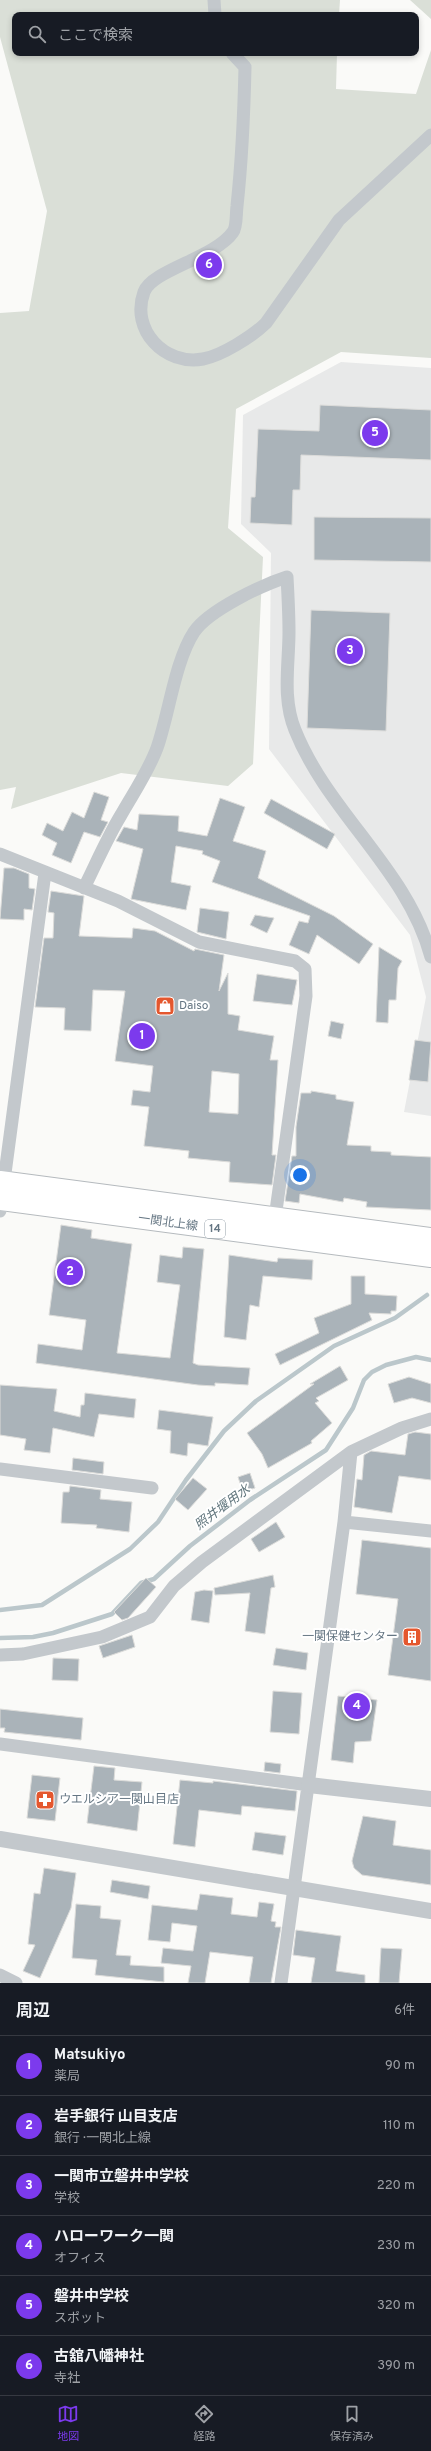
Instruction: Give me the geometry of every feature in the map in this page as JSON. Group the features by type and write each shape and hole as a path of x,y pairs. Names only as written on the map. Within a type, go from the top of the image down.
{"main road":[{"name":"一関北上線","path":"1,1194 274,1218 431,1238"},
{"name":"一関北上線","path":"1,1194 272,1237 431,1257"}],"street":[{"path":"214,0 215,12"},
{"path":"235,56 245,67 242,153 234,231 219,247 157,278 144,290 140,307 146,332 153,344 181,360 204,359 251,337 266,324 339,220 431,135"},
{"path":"84,888 121,814 141,784 157,748 178,672 194,633 204,620 273,582 287,577 289,633 286,667 288,703 295,730 324,785 413,909 431,957"},
{"path":"0,854 118,901 199,942 295,961 305,969 306,996 272,1237"},
{"path":"1,1194 45,872"},
{"path":"0,1655 23,1654 102,1637 150,1616 174,1586 202,1562 351,1452 402,1428 431,1420"},
{"path":"281,1983 344,1522 351,1452"},
{"path":"0,1469 152,1488"},
{"path":"344,1522 431,1532"},
{"path":"0,1744 309,1785 431,1799"},
{"path":"0,1840 431,1911"},
{"path":"0,1975 16,1983"}],"shaded area":[{"path":"0,0 340,0 339,12 12,12 12,56 337,56 336,89 416,94 431,50 431,358 341,352 236,409 228,528 263,557 253,764 228,786 121,773 11,809 16,787 0,790 0,313 29,311 47,211 0,37"},
{"path":"410,0 431,0 431,19"},
{"path":"341,362 431,368 431,1116 404,1112 426,997 410,935 269,749 271,553 241,524 243,415"}],"building":[{"path":"320,405 431,410 431,460 301,455 300,490 293,490 292,525 250,523 251,497 255,497 258,429 319,431"},
{"path":"314,517 431,518 431,562 314,560"},
{"path":"311,610 390,613 386,731 307,728"},
{"path":"94,792 109,797 101,820 108,822 100,837 84,832 71,863 52,855 57,843 42,835 47,823 63,831 72,812 84,818"},
{"path":"220,798 245,807 233,841 266,851 258,878 334,916 373,944 359,964 317,935 309,954 289,945 299,921 308,923 310,916 212,882 220,861 202,854 203,851 176,846 171,882 191,886 186,910 131,899 143,849 116,841 124,827 137,830 139,814 179,816 178,831 207,836"},
{"path":"271,799 335,834 327,849 264,813"},
{"path":"4,868 14,868 29,874 29,888 35,889 32,910 24,909 24,920 0,919"},
{"path":"51,891 84,896 79,936 132,938 133,928 155,931 194,951 195,949 224,955 219,991 228,973 228,1014 240,1016 238,1030 274,1036 270,1060 278,1060 272,1155 276,1155 272,1185 229,1182 230,1162 188,1158 189,1151 144,1146 149,1107 131,1105 133,1090 150,1092 153,1066 115,1061 125,991 93,990 91,1031 64,1030 65,1008 35,1007 44,938 53,938 54,913 48,912","holes":["212,1071 239,1074 238,1114 209,1112"]},
{"path":"200,908 229,912 226,939 197,932"},
{"path":"255,915 274,918 267,933 250,925"},
{"path":"379,947 402,961 398,968 396,1000 389,1000 388,1023 376,1022"},
{"path":"257,974 297,980 292,1005 253,1001"},
{"path":"331,1021 344,1024 341,1039 328,1036"},
{"path":"415,1040 431,1042 428,1082 409,1080"},
{"path":"311,1091 336,1095 336,1099 354,1102 347,1145 371,1146 371,1151 391,1152 391,1155 431,1157 431,1210 366,1207 367,1202 344,1198 343,1202 300,1194 299,1203 285,1201 292,1156 296,1156 296,1127 301,1093 311,1093"},
{"path":"61,1225 92,1230 91,1238 132,1244 117,1353 170,1358 180,1285 157,1282 160,1255 182,1258 183,1247 204,1249 193,1363 198,1365 250,1368 248,1385 215,1383 215,1386 198,1385 36,1363 38,1344 82,1350 86,1320 49,1315"},
{"path":"229,1255 277,1262 278,1258 313,1260 312,1280 263,1276 259,1307 250,1305 246,1340 224,1337"},
{"path":"351,1276 365,1276 365,1294 397,1296 396,1311 391,1311 391,1314 369,1313 372,1320 280,1365 275,1354 319,1333 314,1318 351,1304"},
{"path":"340,1366 348,1380 316,1398 319,1401 315,1403 332,1423 311,1441 312,1443 268,1468 262,1454 247,1433 314,1384 310,1384"},
{"path":"409,1377 431,1384 431,1403 412,1398 394,1403 388,1384"},
{"path":"0,1385 57,1389 54,1411 80,1417 81,1405 84,1405 85,1393 136,1399 134,1418 99,1414 94,1437 53,1428 50,1453 24,1450 26,1439 0,1435"},
{"path":"159,1410 213,1417 208,1446 188,1443 187,1456 170,1453 171,1431 157,1429"},
{"path":"415,1432 431,1434 431,1480 399,1476 392,1513 354,1507 357,1479 362,1480 364,1455 371,1451 405,1455 408,1434"},
{"path":"73,1458 104,1462 103,1474 72,1470"},
{"path":"250,1473 255,1488 243,1492 238,1477"},
{"path":"193,1478 207,1489 188,1510 175,1499"},
{"path":"70,1486 101,1490 100,1499 132,1502 129,1532 96,1528 97,1525 61,1523 63,1492 69,1492"},
{"path":"276,1522 285,1537 259,1552 251,1539"},
{"name":"一関保健センター","path":"362,1540 431,1548 431,1681 388,1675 398,1599 356,1594"},
{"path":"273,1575 275,1587 271,1588 265,1634 245,1631 250,1593 215,1595 214,1588"},
{"path":"146,1578 156,1587 128,1618 122,1620 114,1612"},
{"path":"204,1590 213,1591 209,1623 191,1620 195,1592"},
{"path":"132,1635 135,1647 103,1658 99,1646"},
{"path":"276,1648 308,1653 306,1670 273,1665"},
{"path":"53,1658 79,1659 78,1681 52,1680"},
{"path":"273,1691 302,1693 299,1734 270,1732"},
{"path":"338,1696 377,1700 371,1741 355,1742 353,1763 331,1760"},
{"path":"0,1709 83,1718 81,1740 4,1732 5,1728 0,1728"},
{"path":"265,1762 281,1764 280,1773 264,1771"},
{"path":"94,1766 115,1768 114,1780 142,1782 137,1831 87,1823"},
{"path":"32,1775 60,1778 55,1821 27,1818"},
{"path":"180,1780 213,1783 213,1781 297,1791 295,1811 242,1806 241,1815 199,1810 195,1847 173,1844"},
{"path":"363,1816 396,1821 393,1845 431,1850 431,1885 362,1875 354,1868 352,1861"},
{"path":"255,1832 286,1836 283,1855 252,1850"},
{"path":"44,1868 76,1873 71,1908 40,1978 23,1971 35,1945 28,1944 34,1893 40,1894"},
{"path":"112,1880 150,1886 148,1899 110,1892"},
{"path":"200,1894 233,1898 231,1914 257,1917 259,1902 274,1904 271,1921 276,1922 275,1927 281,1927 271,1983 249,1983 253,1957 210,1952 205,1983 188,1983 191,1966 161,1963 163,1948 193,1951 197,1926 172,1923 170,1942 148,1940 152,1905 197,1910"},
{"path":"76,1904 101,1906 100,1918 121,1920 116,1955 131,1956 130,1965 164,1967 164,1982 95,1975 97,1960 72,1958"},
{"path":"296,1930 341,1936 336,1971 365,1975 365,1983 311,1983 315,1958 293,1955"},
{"path":"381,1948 402,1949 399,1983 379,1983"}],"waterway":[{"path":"0,1610 42,1605 130,1549 158,1522 186,1480 224,1431 256,1401 334,1346 395,1318 427,1295"},
{"name":"照井堰用水","path":"0,1638 33,1637 53,1633 112,1614 141,1583 154,1579 190,1546 250,1500 326,1450 353,1408 364,1380 372,1372 386,1365 416,1357 431,1360"}],"place":[{"name":"古舘八幡神社","path":"209,265"},
{"name":"磐井中学校","path":"375,433"},
{"name":"一関市立磐井中学校","path":"350,651"},
{"name":"Daiso","path":"165,1006"},
{"name":"Matsukiyo","path":"142,1036"},
{"name":"岩手銀行 山目支店","path":"70,1272"},
{"name":"一関保健センター","path":"412,1637"},
{"name":"ハローワーク一関","path":"357,1706"},
{"name":"ウエルシア一関山目店","path":"45,1800"}]}
